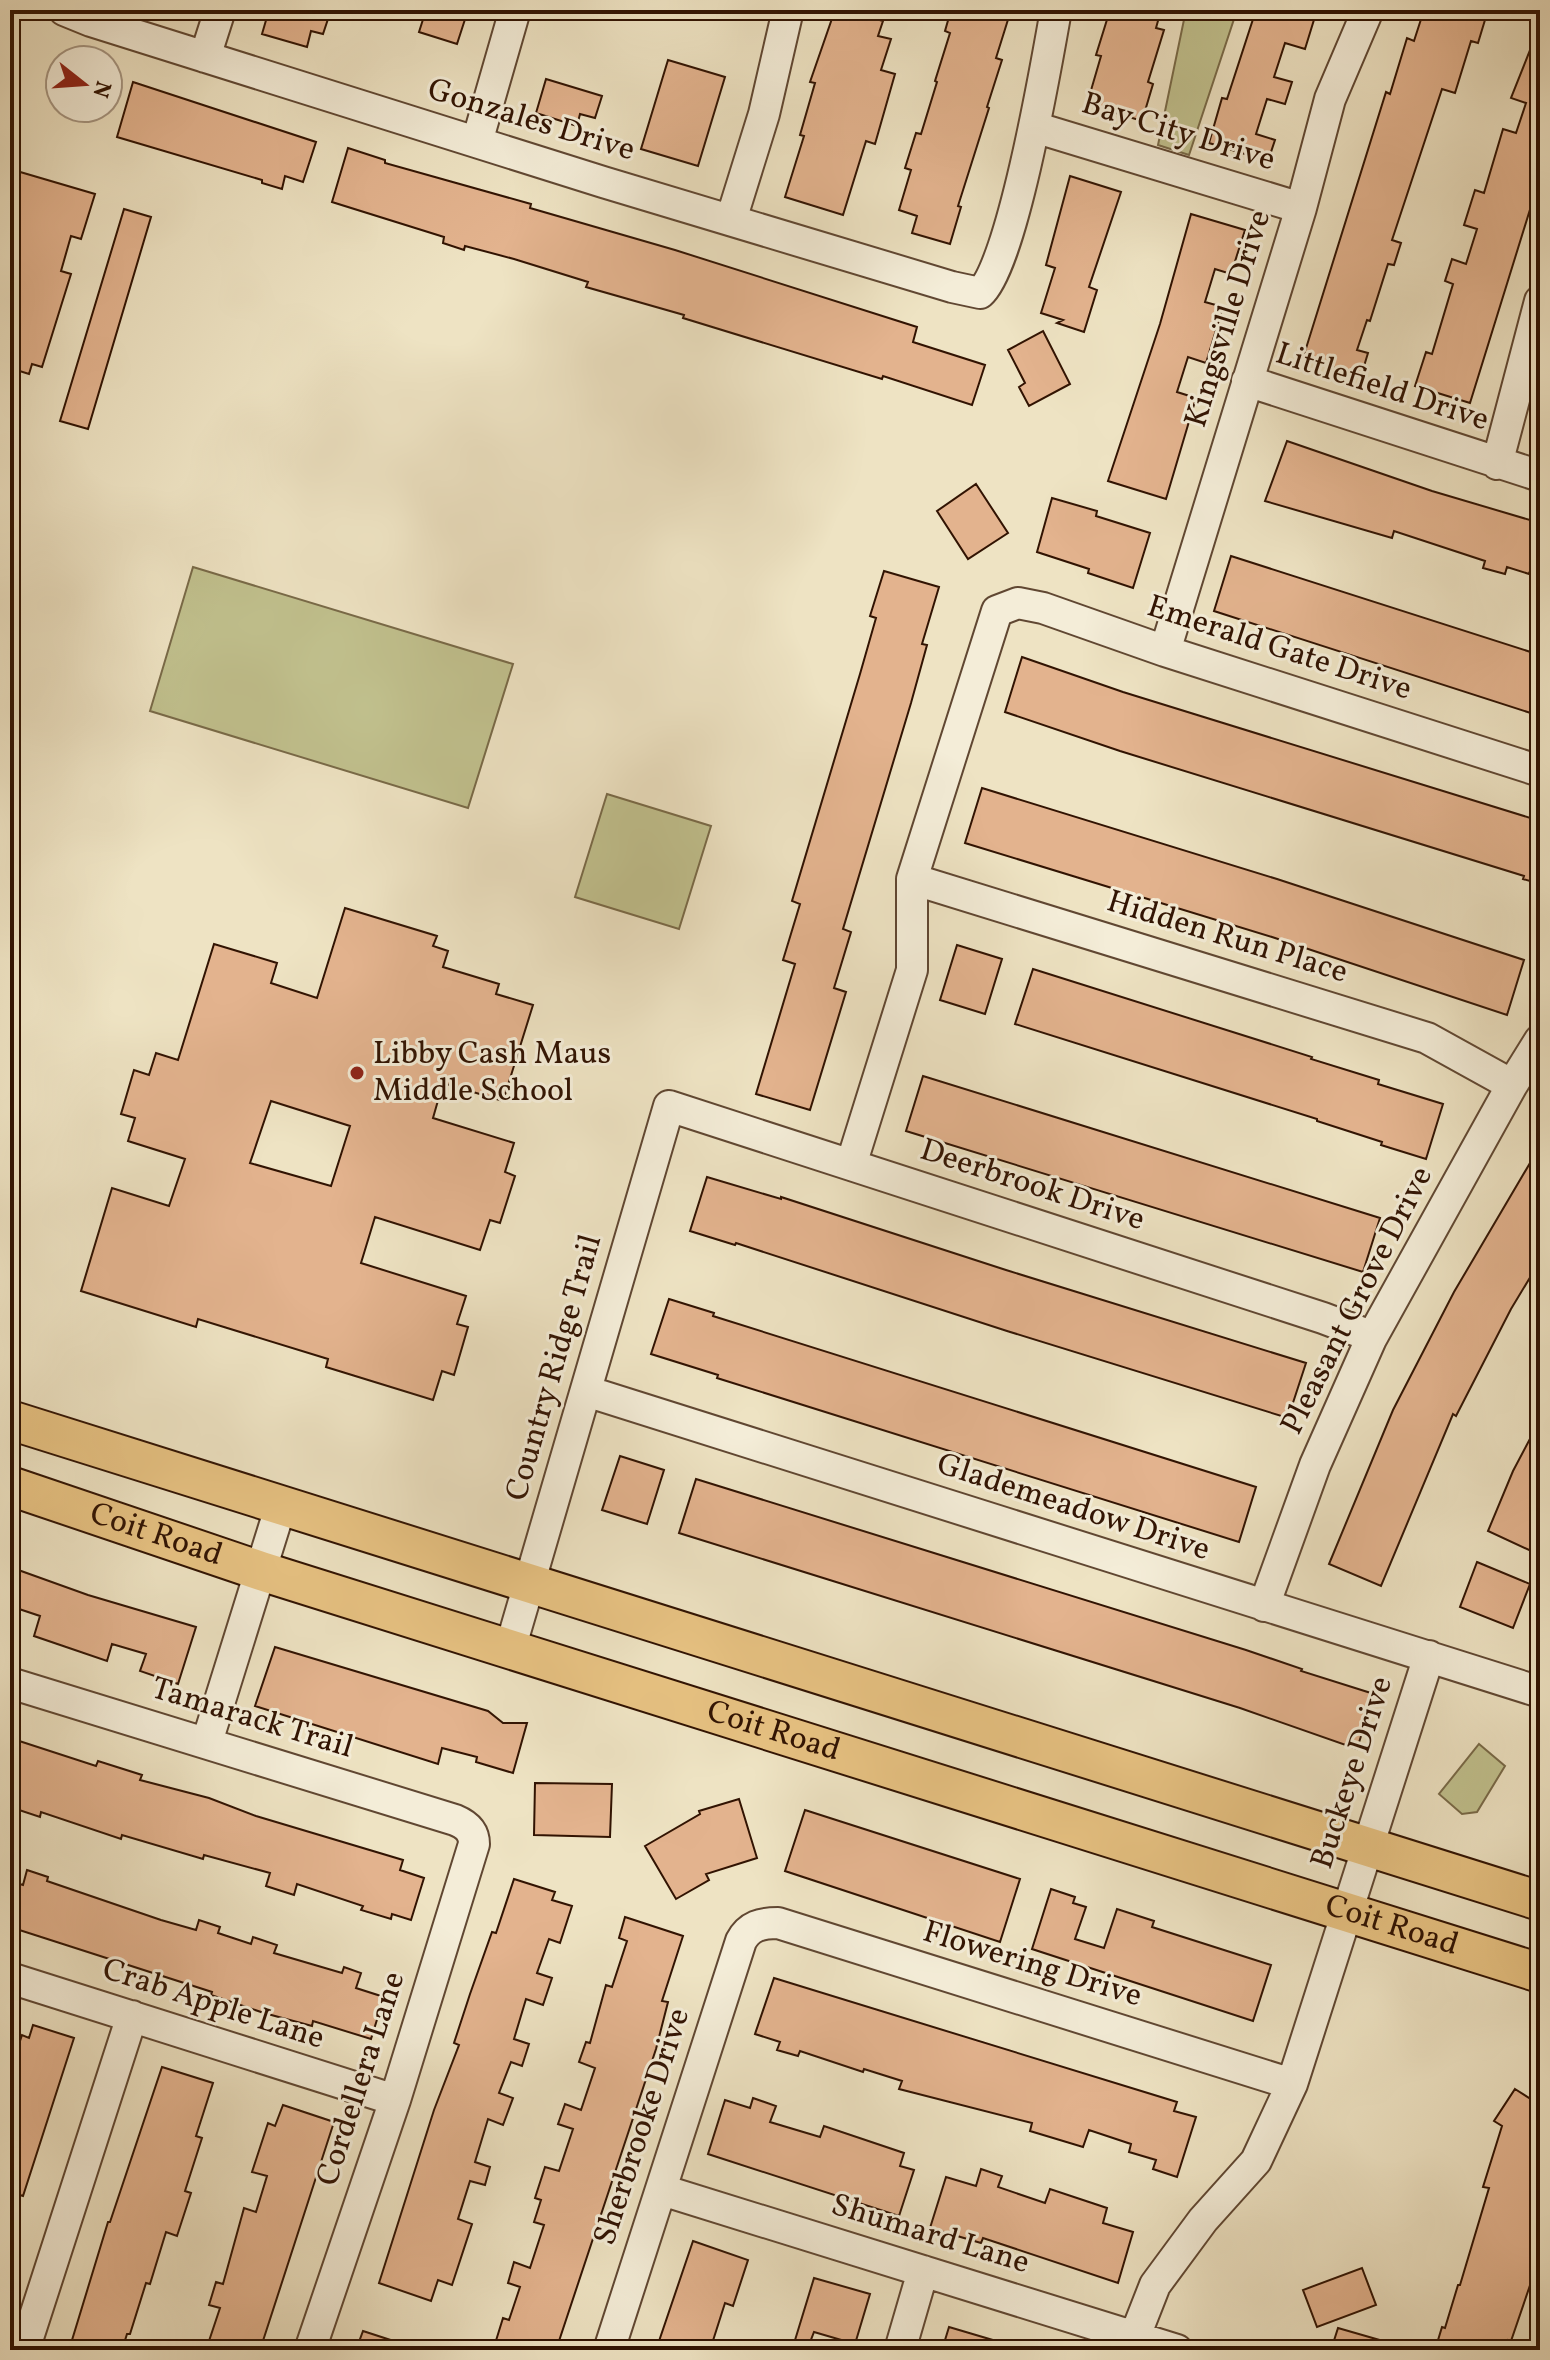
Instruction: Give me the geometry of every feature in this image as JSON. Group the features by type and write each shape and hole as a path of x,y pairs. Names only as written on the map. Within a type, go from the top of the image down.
{"main road":[{"name":"Coit Road","path":"10,1420 1540,1901"},
{"name":"Coit Road","path":"10,1486 261,1571 1540,1973"}],"street":[{"name":"Gonzales Drive","path":"64,10 477,142 980,293 986,288 997,266 1034,127"},
{"path":"205,57 220,10"},
{"path":"477,142 515,10"},
{"path":"731,220 764,114 788,10"},
{"path":"1034,127 1056,10"},
{"name":"Kingsville Drive","path":"1165,651 1301,208 1330,99 1368,10"},
{"name":"Bay City Drive","path":"1034,127 1301,208"},
{"path":"1497,464 1540,301"},
{"name":"Littlefield Drive","path":"1247,381 1540,476"},
{"name":"Emerald Gate Drive","path":"912,879 997,611 1009,605 1025,603 1540,771"},
{"path":"851,1165 912,970 912,879"},
{"name":"Hidden Run Place","path":"912,879 1427,1038 1512,1085"},
{"name":"Pleasant Grove Drive","path":"1264,1606 1315,1465 1371,1339 1540,1040"},
{"name":"Deerbrook Drive","path":"669,1106 1323,1318 1371,1339"},
{"name":"Country Ridge Trail","path":"510,1649 669,1106"},
{"name":"Glademeadow Drive","path":"586,1391 1540,1692"},
{"path":"207,1742 281,1505"},
{"name":"Buckeye Drive","path":"1135,2336 1155,2285 1203,2220 1256,2161 1292,2084 1429,1656"},
{"name":"Tamarack Trail","path":"10,1683 455,1820 470,1829"},
{"name":"Cordellera Lane","path":"310,2350 395,2100 474,1844 470,1829"},
{"name":"Flowering Drive","path":"751,1929 764,1923 778,1923 1292,2084"},
{"name":"Sherbrooke Drive","path":"609,2350 741,1941 751,1929"},
{"name":"Crab Apple Lane","path":"10,1978 395,2100"},
{"path":"24,2350 132,2016"},
{"name":"Shumard Lane","path":"662,2190 1177,2350"},
{"path":"900,2350 923,2271"}],"green space":[{"path":"1186,10 1237,10 1189,155 1158,145"},
{"path":"193,567 513,664 468,808 150,711"},
{"path":"607,794 711,826 679,929 575,897"},
{"path":"1479,1744 1505,1766 1477,1812 1462,1814 1439,1794"}],"building":[{"path":"269,10 310,10 329,16 323,34 311,31 307,47 262,34"},
{"path":"426,10 468,10 457,44 419,32"},
{"path":"835,10 846,10 883,21 878,36 891,39 881,70 895,74 875,144 866,141 843,215 785,197 804,136 800,135 815,83 810,82"},
{"path":"951,10 1011,10 996,58 1002,60 958,206 961,207 950,244 912,233 917,216 899,210 911,170 905,168 916,133 921,134 950,33 945,31"},
{"path":"1110,10 1161,10 1156,28 1164,30 1148,82 1153,84 1142,121 1087,104 1101,56 1096,55"},
{"path":"1256,10 1317,10 1305,49 1285,43 1274,77 1292,82 1285,104 1267,99 1256,134 1275,140 1268,161 1209,143 1222,98 1227,99"},
{"path":"1424,10 1488,10 1478,43 1471,41 1455,93 1442,89 1392,240 1401,243 1394,265 1388,264 1357,350 1368,353 1361,376 1303,358 1386,92 1390,94 1407,38 1414,41"},
{"path":"1538,30 1540,188 1537,187 1470,403 1415,386 1426,352 1432,354 1453,284 1445,281 1452,259 1466,264 1477,229 1464,225 1475,190 1484,193 1503,129 1516,133 1526,103 1511,98"},
{"path":"668,60 725,77 698,166 641,149"},
{"path":"546,79 602,96 595,118 580,114 577,126 536,113"},
{"path":"133,82 316,142 303,182 285,176 282,189 262,183 262,180 117,137 121,124 124,124"},
{"path":"348,148 385,160 385,163 531,204 530,208 675,250 917,327 913,342 985,365 972,405 683,318 684,315 586,287 588,282 514,259 465,246 464,250 443,243 444,237 332,202"},
{"path":"10,169 95,194 81,239 71,236 61,271 71,274 42,367 32,364 29,374 10,368"},
{"path":"1070,176 1121,192 1089,287 1097,290 1084,332 1057,323 1063,320 1041,313 1055,268 1046,265"},
{"path":"124,209 151,217 88,429 60,421"},
{"path":"1191,214 1245,230 1231,274 1215,269 1205,302 1223,307 1206,363 1188,357 1177,392 1196,398 1166,499 1108,481 1160,324"},
{"path":"1043,331 1070,384 1029,406 1019,387 1025,383 1008,350"},
{"path":"1287,441 1432,491 1540,523 1540,539 1529,574 1507,567 1505,574 1483,568 1485,561 1394,531 1392,538 1265,501"},
{"path":"976,484 1008,533 968,559 937,511"},
{"path":"1052,498 1097,511 1096,516 1150,533 1133,588 1037,552"},
{"path":"1231,556 1540,655 1540,716 1214,611"},
{"path":"884,571 939,587 922,644 927,645 911,703 843,929 851,932 834,988 846,992 810,1110 756,1094 795,964 783,960 800,904 792,901 876,618 870,616"},
{"path":"1022,657 1123,692 1540,821 1540,884 1523,879 1524,876 1120,751 1005,712"},
{"path":"982,788 1277,879 1524,960 1507,1015 1272,937 965,843"},
{"path":"345,908 437,936 433,946 448,951 443,967 499,984 496,994 533,1005 503,1101 443,1083 433,1118 514,1143 505,1172 515,1176 500,1223 490,1220 480,1250 375,1217 361,1263 466,1296 457,1324 468,1327 454,1375 442,1371 433,1400 326,1367 328,1359 198,1319 196,1327 81,1291 112,1188 169,1206 185,1159 128,1141 135,1118 121,1114 134,1070 149,1075 156,1053 178,1060 214,944 277,963 271,983 317,998","holes":["271,1101 350,1126 331,1186 250,1163"]},
{"path":"957,945 1002,959 985,1014 940,1000"},
{"path":"1033,969 1312,1057 1379,1080 1378,1084 1443,1104 1426,1159 1317,1119 1015,1024"},
{"path":"923,1076 1380,1218 1363,1272 906,1131"},
{"path":"1540,1146 1540,1261 1511,1309 1456,1416 1453,1414 1381,1586 1329,1564 1393,1410 1454,1292"},
{"path":"707,1177 781,1197 1306,1363 1288,1418 690,1231"},
{"path":"669,1299 714,1313 713,1316 1256,1487 1239,1542 717,1378 718,1375 651,1354"},
{"path":"1540,1420 1540,1555 1488,1531 1513,1471"},
{"path":"620,1456 664,1470 647,1524 602,1510"},
{"path":"696,1479 1246,1650 1374,1694 1357,1749 1240,1708 679,1533"},
{"path":"1477,1562 1530,1584 1513,1628 1460,1607"},
{"path":"10,1567 88,1595 196,1627 178,1684 140,1671 146,1654 112,1644 107,1661 34,1636 40,1616 10,1606"},
{"path":"275,1647 488,1711 503,1723 527,1723 513,1773 476,1762 477,1757 442,1748 438,1764 255,1706"},
{"path":"10,1738 96,1766 98,1761 142,1775 140,1780 209,1798 256,1816 403,1860 400,1870 424,1878 411,1920 392,1914 391,1919 361,1910 363,1906 297,1884 294,1895 266,1886 270,1873 204,1855 203,1859 122,1835 121,1839 41,1812 40,1817 10,1807"},
{"path":"535,1783 612,1784 610,1837 534,1835"},
{"path":"739,1799 757,1858 706,1874 709,1880 676,1899 645,1846 700,1814 699,1811"},
{"path":"805,1810 1020,1879 1000,1942 785,1871"},
{"path":"27,1870 48,1877 47,1881 161,1920 196,1930 199,1920 220,1927 218,1933 251,1944 253,1937 277,1945 274,1953 342,1973 344,1967 361,1973 356,1988 384,1997 371,2039 313,2021 312,2026 264,2013 211,1995 212,1992 10,1927 10,1881 23,1885"},
{"path":"514,1879 555,1892 552,1900 572,1906 560,1943 549,1939 537,1973 552,1978 543,2005 526,1999 514,2039 529,2044 522,2066 511,2062 499,2093 513,2098 503,2125 488,2119 475,2162 490,2167 485,2185 470,2181 458,2219 472,2224 452,2285 438,2280 431,2301 379,2283 434,2110 459,2045 454,2043 470,1994 492,1932 496,1933"},
{"path":"1051,1889 1075,1897 1073,1903 1086,1907 1075,1939 1104,1948 1117,1909 1154,1921 1152,1927 1271,1965 1253,2021 1032,1949"},
{"path":"625,1917 683,1936 662,2001 668,2002 656,2049 556,2350 533,2350 516,2345 515,2350 503,2350 494,2347 503,2318 509,2320 520,2287 508,2283 514,2262 530,2268 544,2225 534,2222 541,2200 535,2198 545,2167 559,2171 573,2129 558,2124 565,2104 581,2110 595,2068 579,2062 586,2042 590,2043 606,1985 612,1987 627,1941 619,1938"},
{"path":"774,1978 1177,2102 1174,2111 1196,2117 1177,2177 1153,2169 1156,2160 1129,2152 1131,2144 1089,2130 1083,2147 1030,2131 1032,2123 899,2089 902,2081 800,2051 798,2056 777,2050 780,2042 755,2034"},
{"path":"33,2025 74,2038 23,2196 10,2192 10,2044 18,2047 22,2035 29,2038"},
{"path":"162,2067 213,2083 196,2136 202,2138 185,2191 191,2193 177,2236 166,2232 150,2284 146,2283 122,2350 69,2350 108,2222"},
{"path":"1515,2089 1540,2105 1540,2256 1511,2341 1508,2340 1505,2350 1435,2350 1460,2285 1489,2188 1483,2187 1502,2126 1494,2121"},
{"path":"753,2098 776,2106 770,2122 820,2137 824,2126 904,2153 900,2166 914,2170 899,2216 708,2154 725,2100 750,2108"},
{"path":"283,2105 334,2122 260,2350 206,2350 220,2308 209,2305 216,2282 223,2284 244,2208 256,2212 267,2176 252,2172 268,2123 275,2126"},
{"path":"981,2169 1002,2176 998,2187 1045,2203 1050,2189 1107,2208 1103,2223 1133,2232 1118,2283 983,2238 981,2243 930,2228 946,2177 976,2186"},
{"path":"693,2241 748,2260 733,2306 725,2303 710,2350 656,2350"},
{"path":"1362,2268 1376,2305 1317,2327 1303,2290"},
{"path":"814,2278 870,2294 855,2344 814,2332 807,2350 792,2350"},
{"path":"949,2327 1013,2346 1012,2350 942,2350"},
{"path":"1338,2328 1397,2345 1396,2350 1331,2350"},
{"path":"363,2331 412,2347 411,2350 356,2350"}],"place":[{"name":"Libby Cash Maus Middle School","path":"357,1073"}]}
